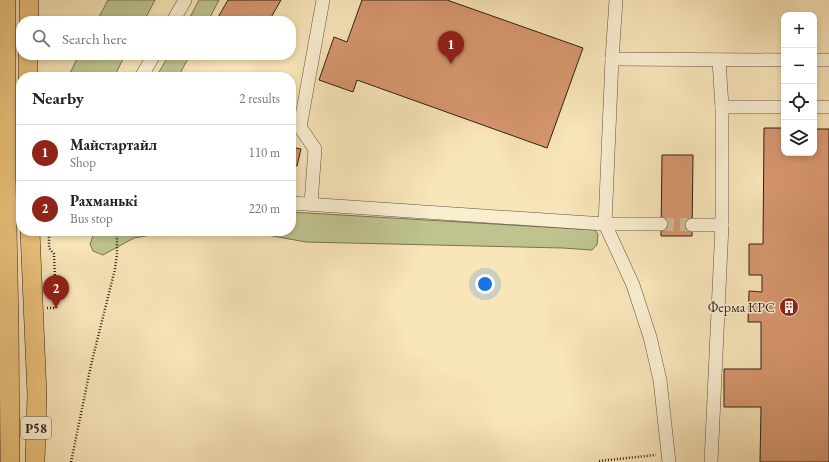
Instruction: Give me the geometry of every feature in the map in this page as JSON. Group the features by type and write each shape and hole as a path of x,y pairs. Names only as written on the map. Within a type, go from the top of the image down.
{"highway":[{"name":"Р58","path":"6,0 6,176 10,462"},
{"path":"29,0 29,16"},
{"path":"28,60 28,72"},
{"name":"Р58","path":"30,236 37,395 35,462"}],"street":[{"path":"176,16 185,0"},
{"path":"311,203 315,149 300,127 323,0"},
{"path":"616,0 605,224 633,285 650,336 660,380 668,458"},
{"path":"612,59 781,60"},
{"path":"145,72 151,60"},
{"path":"711,462 722,225 722,107 719,60"},
{"path":"817,60 829,60"},
{"path":"722,107 781,107"},
{"path":"817,107 829,107"},
{"path":"296,203 605,224 661,224"},
{"path":"692,225 722,225"}],"path":[{"path":"33,307 56,308 54,254 49,248 49,236"},
{"path":"71,462 92,364 115,269 117,236"},
{"path":"599,461 668,458"}],"green space":[{"path":"108,0 155,0 147,16 100,16"},
{"path":"199,0 219,0 211,16 191,16"},
{"path":"76,60 122,60 116,72 70,72"},
{"path":"166,60 187,60 181,72 159,72"},
{"path":"296,212 595,230 598,234 597,245 592,250 306,242 273,236 296,236"},
{"path":"93,236 145,236 134,238 103,255 93,251 90,244"}],"building":[{"path":"228,0 281,0 272,16 219,16"},
{"path":"362,0 447,0 583,48 547,148 357,80 353,92 319,80 334,37 347,42"},
{"name":"Ферма КРС","path":"764,128 781,128 781,156 817,156 817,129 829,129 829,462 760,462 761,407 724,407 724,369 761,369 761,322 748,322 749,291 762,292 762,275 749,275 749,244 763,244"},
{"path":"296,148 301,149 296,166"},
{"path":"662,155 693,155 692,236 661,236"}],"tunnel":[{"path":"661,224 692,225"}],"place":[{"name":"Майстартайл","path":"451,64"},
{"name":"Ферма КРС","path":"789,307"},
{"name":"Рахманькі","path":"56,308"}]}
